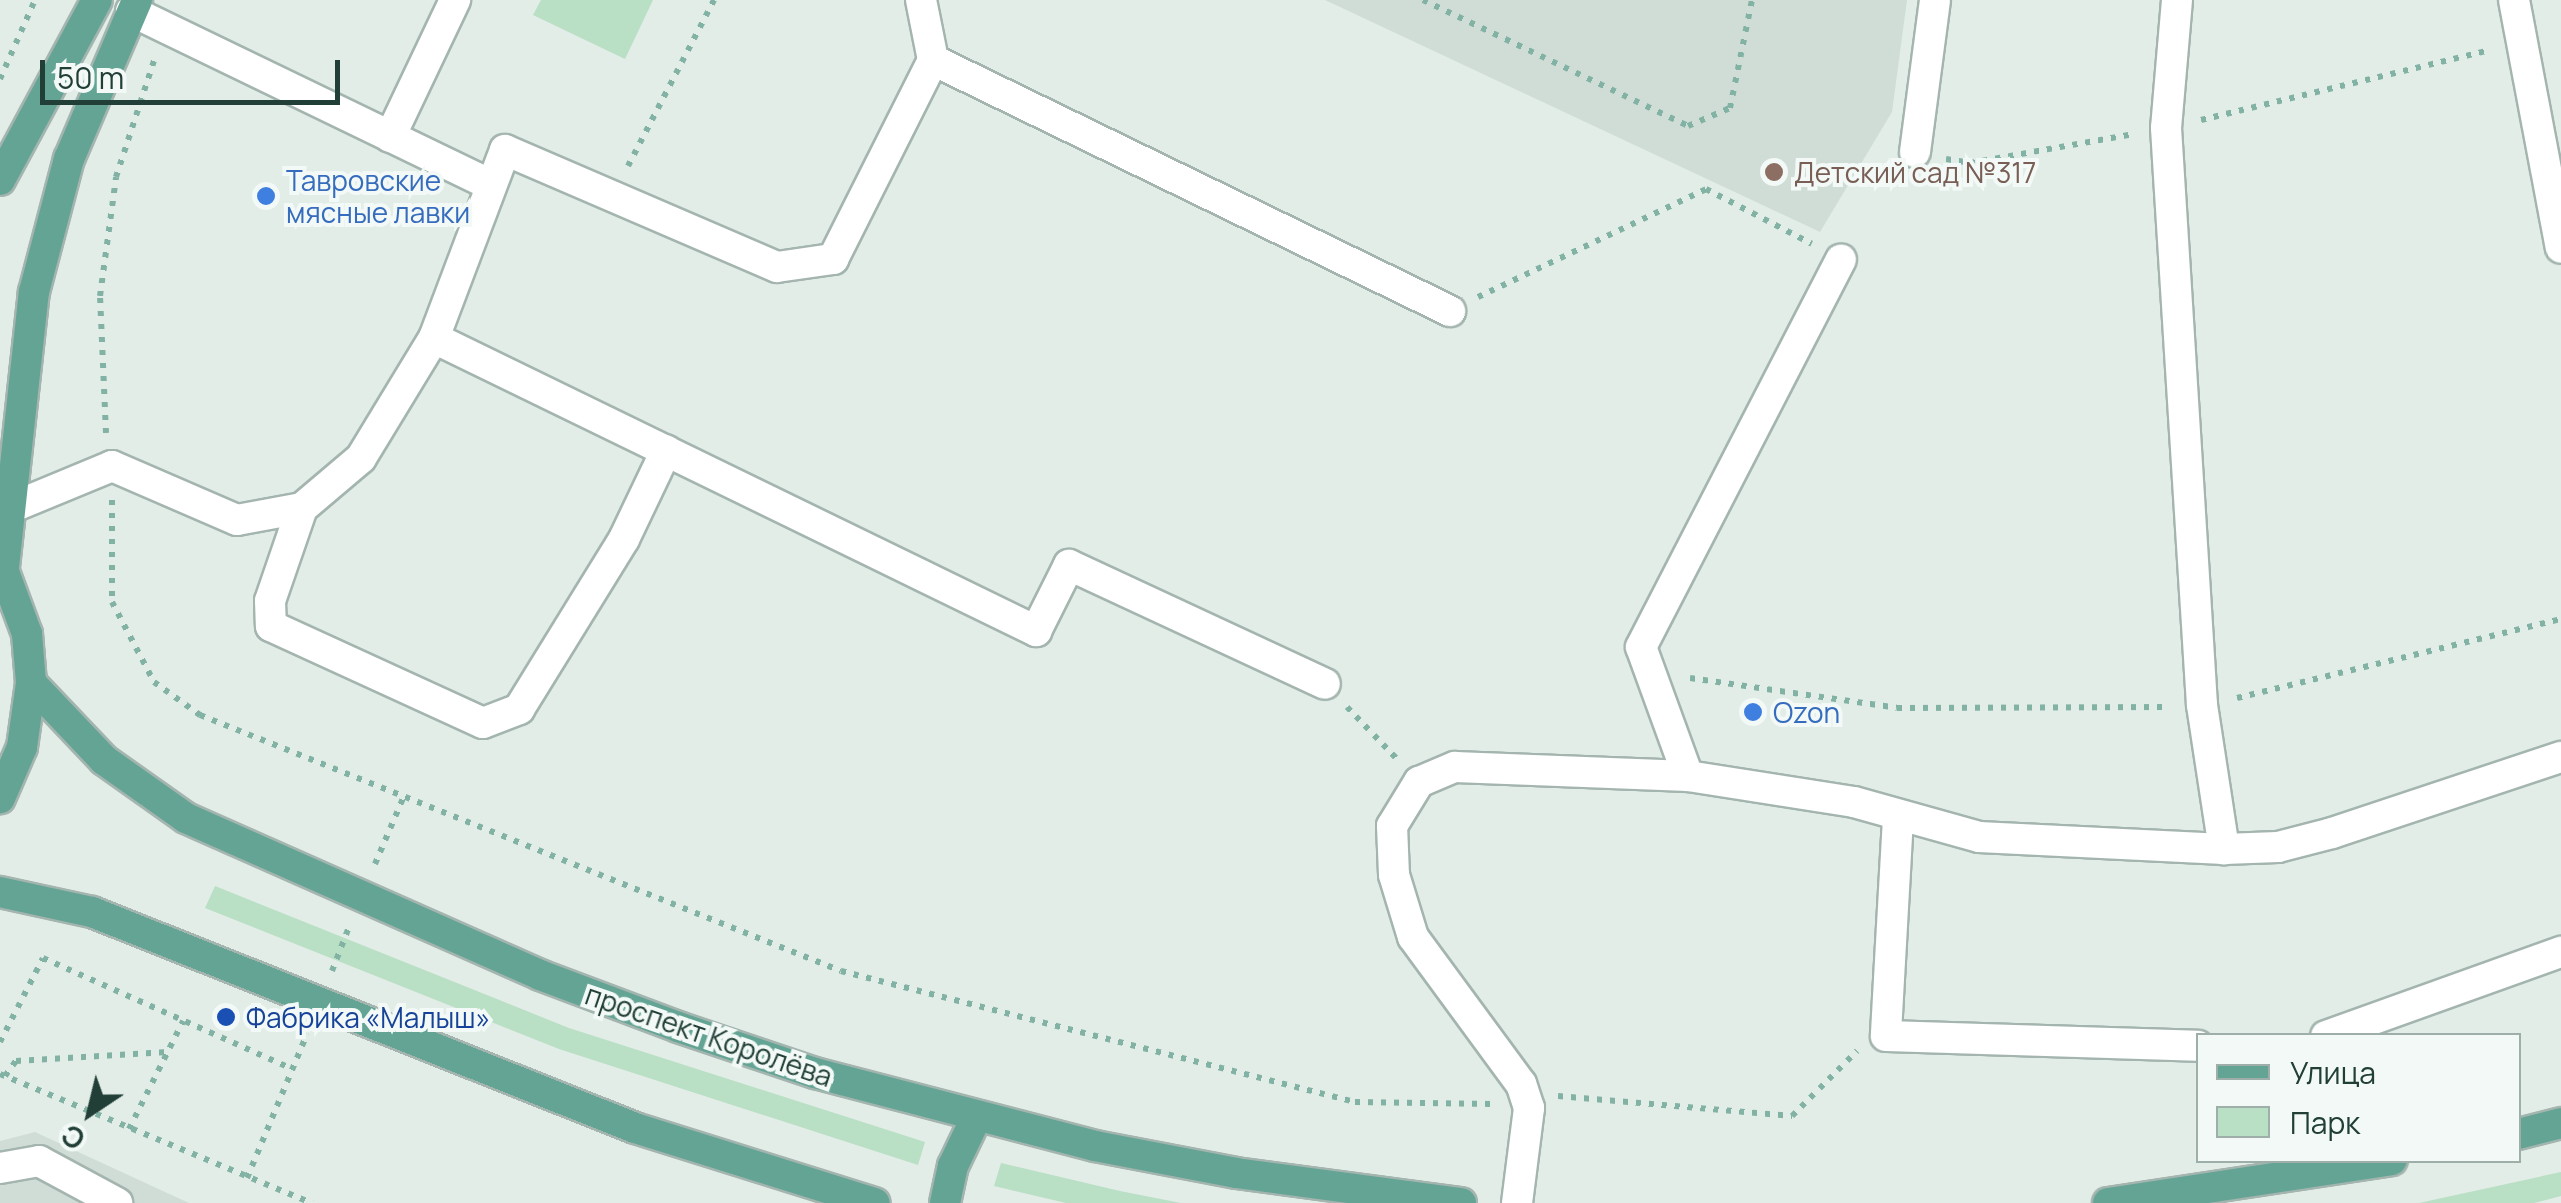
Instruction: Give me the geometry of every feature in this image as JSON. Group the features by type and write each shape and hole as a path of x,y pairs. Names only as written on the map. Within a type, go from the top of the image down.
{"main road":[{"path":"0,180 97,0"},
{"path":"0,798 22,747 31,684 27,634 2,564 14,508 34,292 69,159 134,6"},
{"name":"проспект Королёва","path":"31,684 104,760 186,818 540,975 660,1021 976,1118 1236,1173 1460,1203"},
{"path":"0,892 92,912 635,1128 875,1203"},
{"path":"945,1203 953,1166 976,1118"},
{"path":"2521,1133 2561,1123"},
{"path":"2108,1203 2372,1163"}],"lane":[{"path":"390,136 455,0"},
{"path":"14,508 112,466 237,520 302,508 361,458 434,338 487,183 504,150 778,267 833,259 933,60 921,0"},
{"path":"1915,152 1935,0"},
{"path":"2177,0 2166,128 2202,705 2224,850"},
{"path":"2514,0 2561,248"},
{"path":"134,6 164,28 487,183"},
{"path":"933,60 1450,311"},
{"path":"1688,776 1641,647 1841,260"},
{"path":"434,338 1036,631 1069,565 1325,684"},
{"path":"302,508 270,600 270,626 483,723 520,710 624,540 666,451"},
{"path":"1518,1203 1525,1097 1414,937 1394,875 1392,826 1419,782 1455,767 1688,776 1854,802 1898,818 1979,837 2224,850 2278,848 2561,757"},
{"path":"1898,818 1886,1036 2196,1046"},
{"path":"2334,1033 2561,952"},
{"path":"2,1172 39,1161 117,1203"}],"path":[{"path":"0,79 35,0"},
{"path":"613,194 714,0"},
{"path":"1424,0 1688,126 1730,108 1752,0"},
{"path":"164,28 116,177 100,296 103,420 112,466 112,602 154,682 200,714 841,971 1355,1102 1481,1107 1525,1097 1792,1116 1869,1040 1886,1036"},
{"path":"1915,152 1970,164 2166,128 2521,42"},
{"path":"1450,311 1706,189 1841,260"},
{"path":"1650,672 1898,708 2202,705 2561,620"},
{"path":"1325,684 1419,782"},
{"path":"0,1042 43,958 292,1069"},
{"path":"129,1128 184,1021"},
{"path":"168,1052 16,1062 2,1075 312,1203"}],"shaded area":[{"name":"Детский сад №317","path":"1325,0 1907,0 1892,112 1820,232"},
{"path":"35,1132 189,1203 0,1203 0,1141"}],"green space":[{"path":"541,0 653,0 625,59 533,15"},
{"path":"215,886 569,1028 925,1142 918,1165 559,1049 205,908"},
{"path":"1001,1163 1181,1203 1066,1203 994,1186"},
{"path":"2561,1172 2561,1196 2534,1203 2419,1203"}],"place":[{"name":"Детский сад №317","path":"1774,172"},
{"name":"Тавровские мясные лавки","path":"266,196"},
{"name":"Ozon","path":"1753,712"},
{"name":"Фабрика «Малыш»","path":"226,1017"}]}
